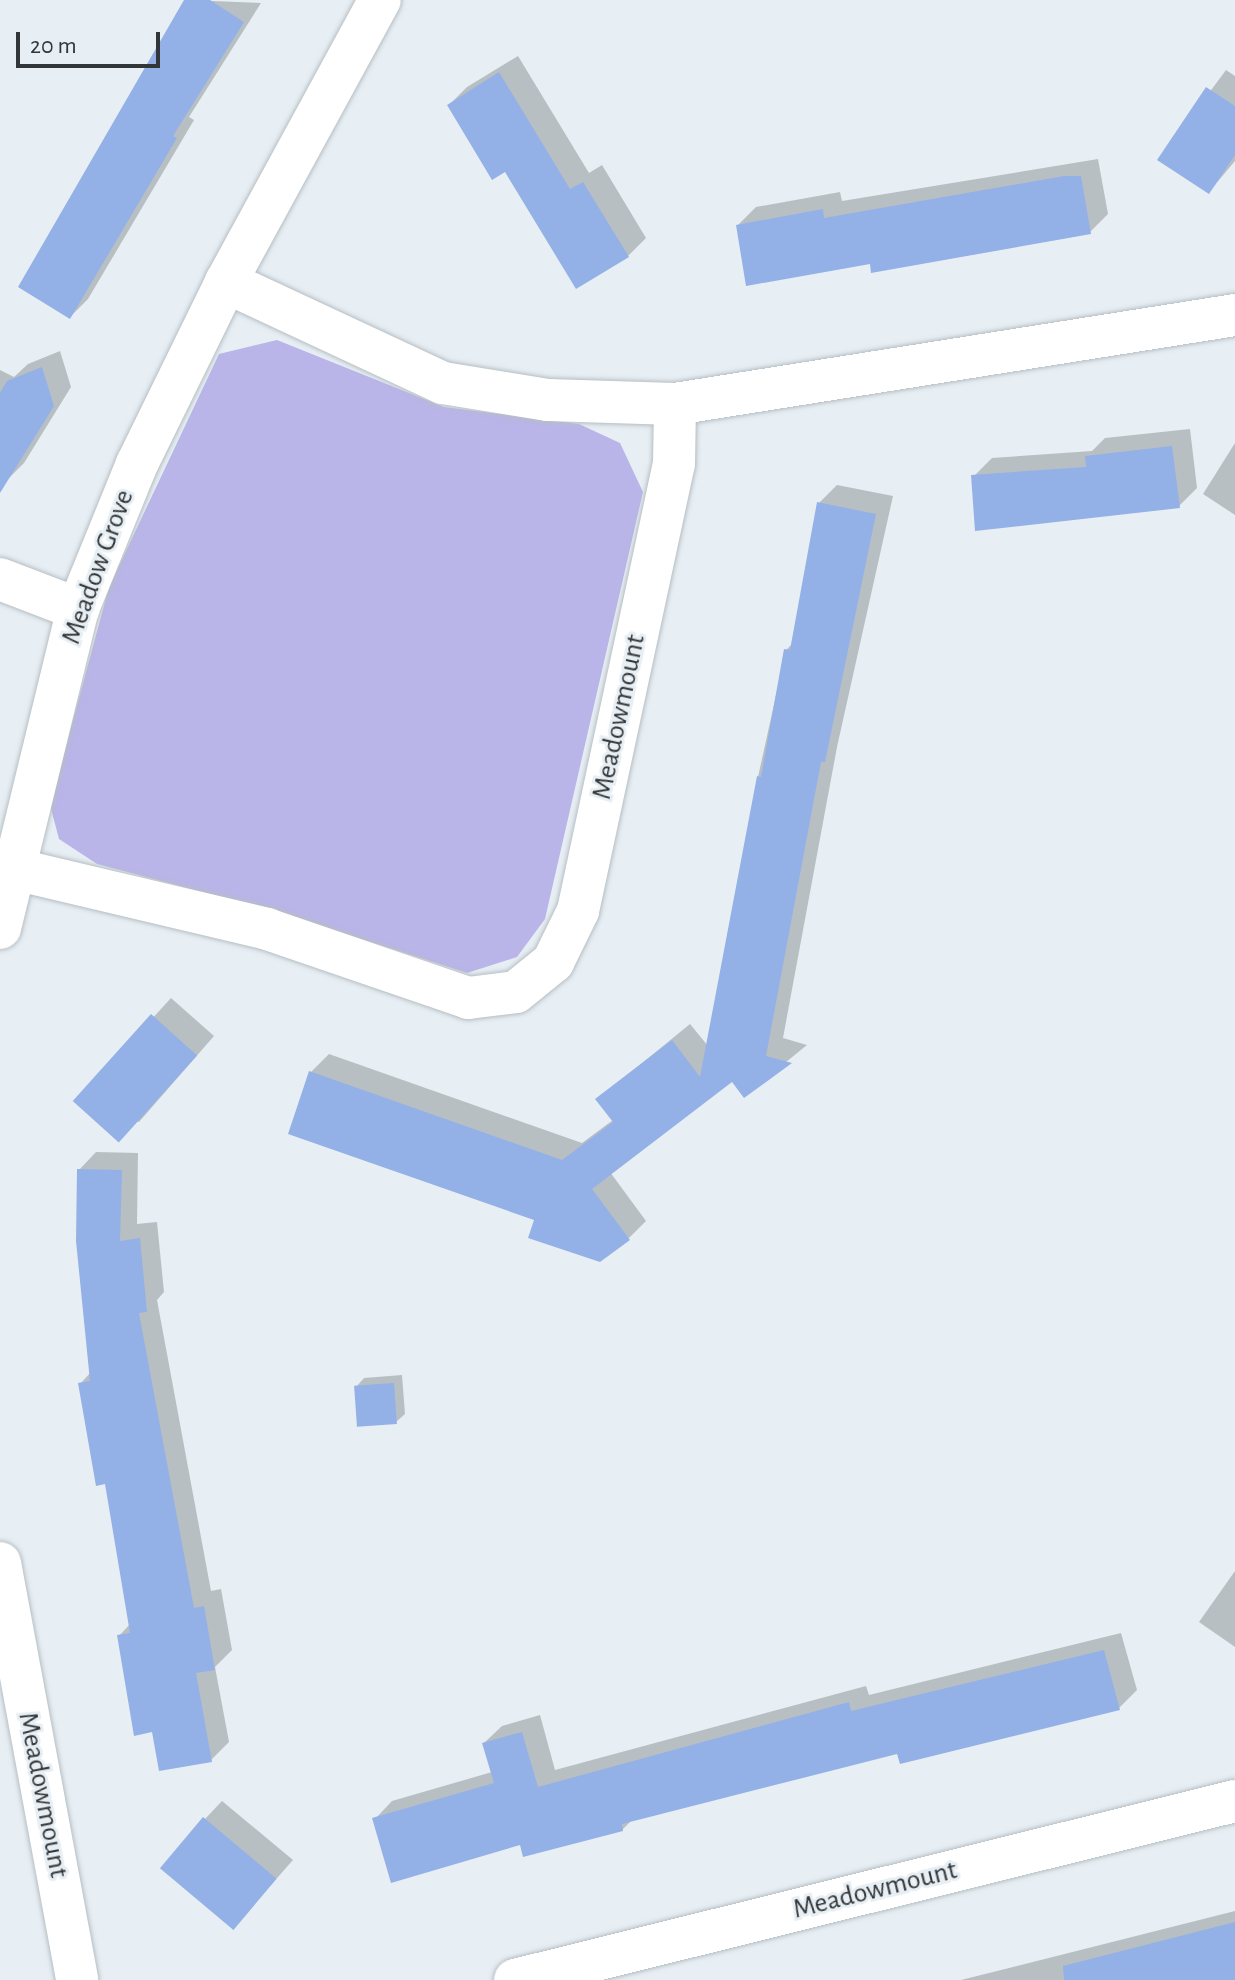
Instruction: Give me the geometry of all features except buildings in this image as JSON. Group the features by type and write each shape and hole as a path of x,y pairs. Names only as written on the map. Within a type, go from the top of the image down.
{"street":[{"name":"Meadow Grove","path":"14,869 78,609 137,464 226,282 380,0"},
{"path":"226,282 443,383 548,400 675,404 1235,315"},
{"name":"Meadowmount","path":"14,869 267,929 468,998 516,992 553,962 578,911 674,464 675,404"},
{"path":"0,579 78,609"},
{"path":"0,928 14,869"},
{"name":"Meadowmount","path":"0,1563 77,1980"},
{"name":"Meadowmount","path":"515,1980 1235,1801"}],"shaded area":[{"path":"277,340 444,407 579,424 620,443 643,492 545,919 517,957 467,973 281,913 97,864 59,839 50,805 109,587 219,354"}]}
